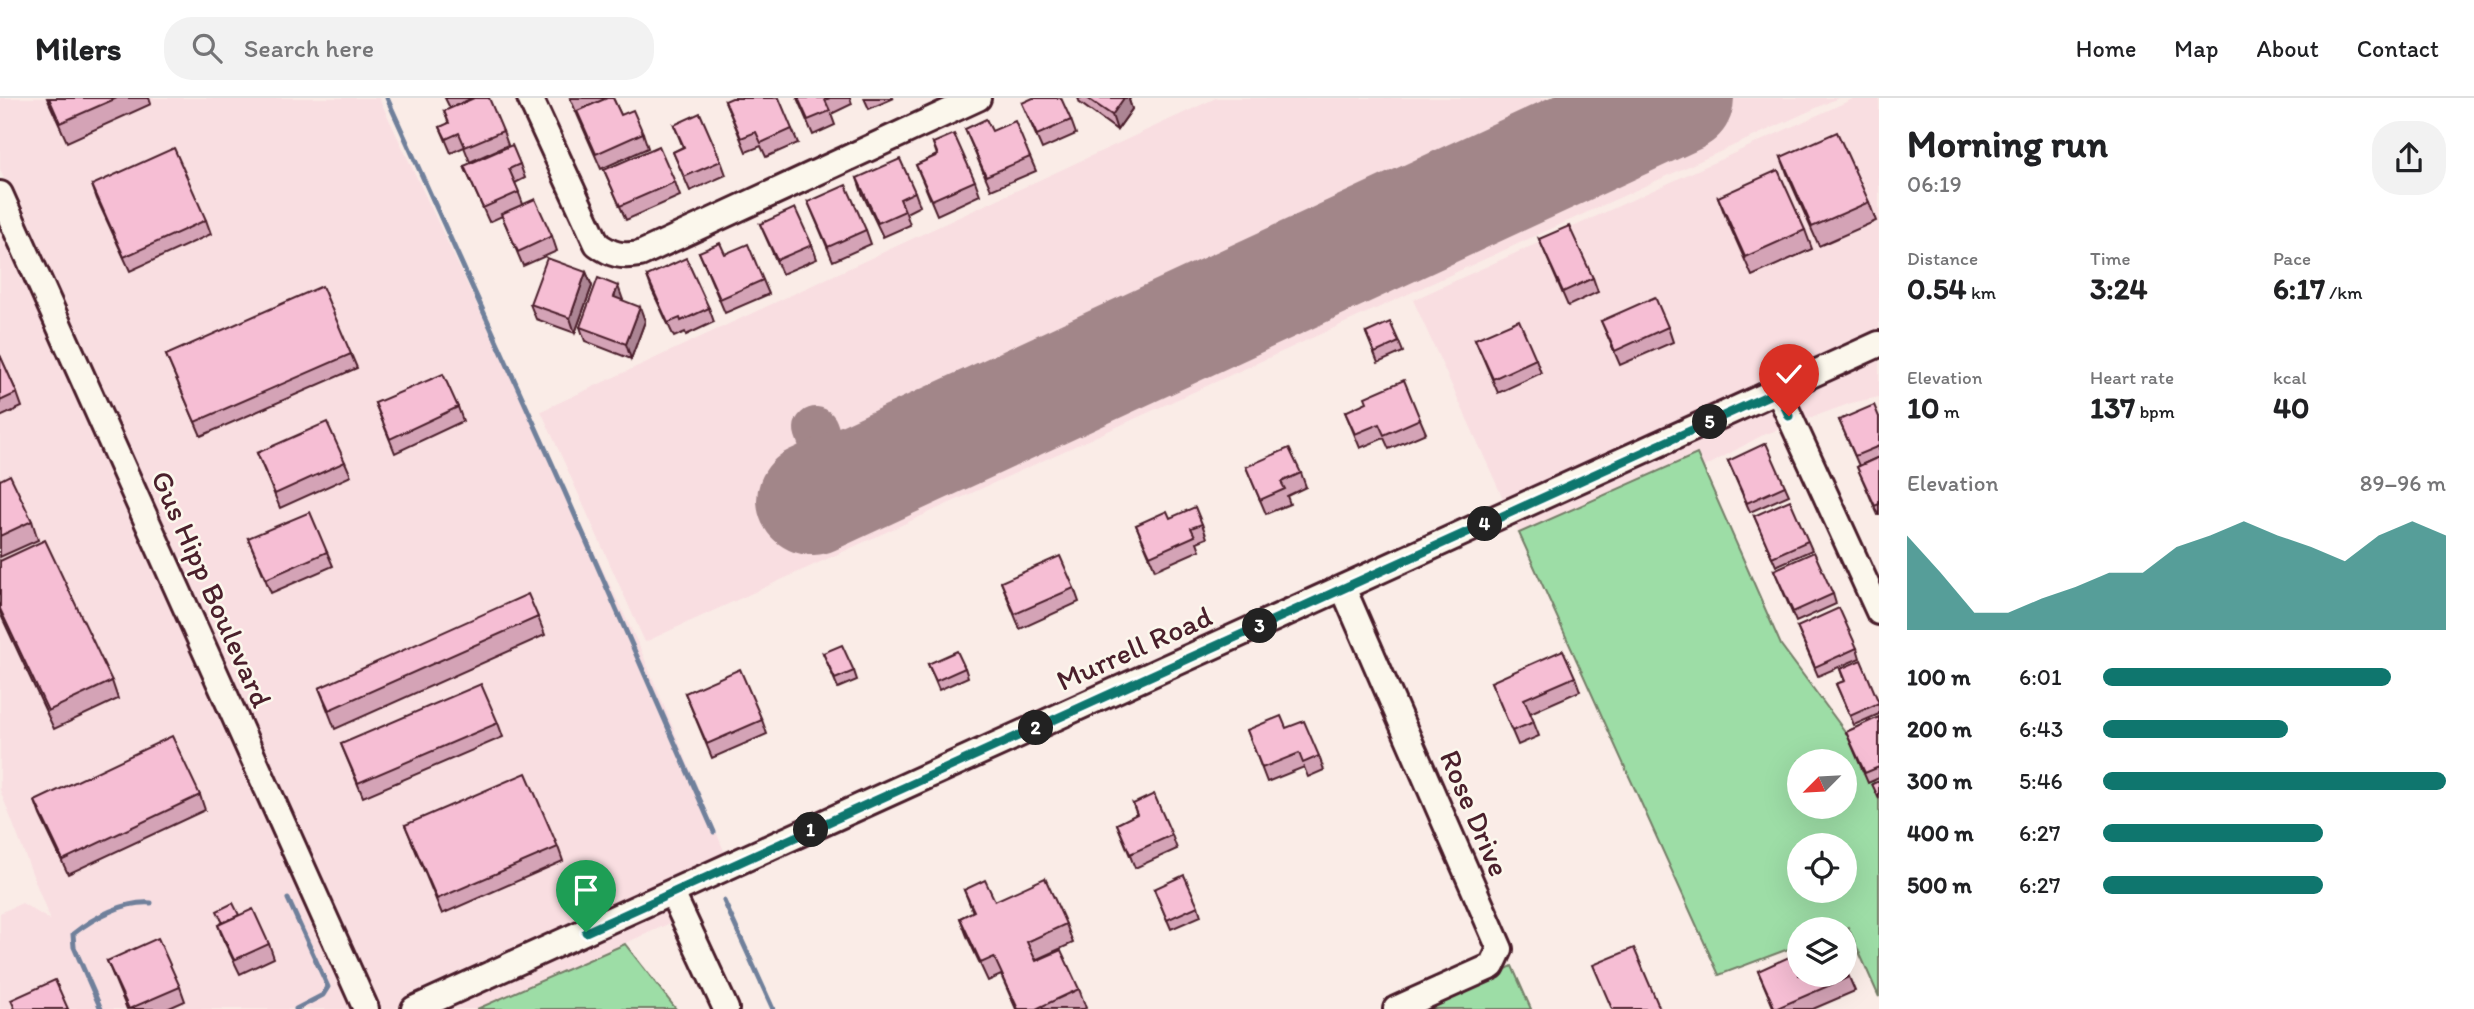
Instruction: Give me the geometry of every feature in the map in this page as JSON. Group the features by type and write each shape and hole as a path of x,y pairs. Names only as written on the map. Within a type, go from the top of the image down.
{"street":[{"path":"530,98 597,244 611,254 623,257 640,254 978,98"},
{"name":"Gus Hipp Boulevard","path":"0,194 366,1009"},
{"name":"Murrell Road","path":"414,1009 1879,344"},
{"path":"1778,391 1879,612"},
{"name":"Rose Drive","path":"1343,588 1500,950 1492,966 1395,1009"},
{"path":"672,893 726,1009"}],"shaded area":[{"path":"0,98 379,98 640,648 727,858 394,1009 377,1009 0,170"},
{"path":"1216,98 1838,98 645,642 541,411"},
{"path":"1855,98 1879,98 1879,335 1506,505 1413,300"},
{"path":"0,217 356,1009 0,1009 0,913 22,903 50,920 0,790"},
{"path":"1879,353 1879,397 1851,403 1761,436 1703,468 1696,454 1519,533 1513,520"},
{"path":"667,904 675,921 477,1009 435,1009"}],"green space":[{"path":"1697,454 1781,645 1858,749 1879,793 1879,997 1857,947 1857,917 1787,917 1787,950 1719,975 1519,533"},
{"path":"625,944 676,1009 477,1009"},
{"path":"1512,966 1531,1009 1427,1009"}],"building":[{"path":"49,98 117,98 60,123"},
{"path":"474,98 489,98 503,131 465,147 459,133 446,139 440,127 449,123 444,111"},
{"path":"613,98 621,115 633,110 643,133 596,154 577,111"},
{"path":"732,98 779,98 792,129 761,143 756,132 741,138 725,101"},
{"path":"798,98 830,98 825,100 830,111 808,120"},
{"path":"1033,98 1061,98 1071,120 1037,135 1022,103"},
{"path":"1087,98 1124,98 1112,115"},
{"path":"700,113 721,161 684,177 673,152 684,147 674,125"},
{"path":"986,119 992,131 1015,121 1030,157 986,176 965,129"},
{"path":"1837,132 1869,202 1812,227 1781,157"},
{"path":"954,134 975,181 932,200 916,165 938,155 933,143"},
{"path":"512,145 520,164 509,169 519,192 483,208 464,166"},
{"path":"659,146 675,182 620,206 604,170"},
{"path":"174,148 206,220 124,257 92,185"},
{"path":"900,159 915,192 900,199 905,211 878,223 857,178"},
{"path":"1778,170 1805,230 1745,257 1718,197"},
{"path":"846,185 866,230 828,247 808,202"},
{"path":"535,199 552,236 518,252 501,214"},
{"path":"795,208 812,245 777,260 760,224"},
{"path":"1569,226 1593,278 1563,292 1539,239"},
{"path":"720,243 725,254 748,244 763,280 720,299 699,252"},
{"path":"547,258 586,272 570,318 530,304"},
{"path":"686,258 709,308 681,321 680,318 668,323 647,276"},
{"path":"598,278 618,286 614,297 640,307 626,344 580,327"},
{"path":"322,286 351,354 195,422 166,355"},
{"path":"1655,297 1668,327 1615,351 1601,321"},
{"path":"1519,320 1536,359 1493,379 1475,339"},
{"path":"1390,322 1399,342 1375,353 1366,333"},
{"path":"0,355 17,393 0,401"},
{"path":"443,374 458,407 390,439 375,403"},
{"path":"1404,380 1420,419 1384,435 1379,424 1355,434 1345,412 1367,402 1365,397"},
{"path":"1874,405 1879,417 1879,446 1855,456 1839,420"},
{"path":"327,422 345,462 275,494 257,453"},
{"path":"1766,443 1785,486 1747,503 1728,461"},
{"path":"1289,448 1301,473 1281,482 1285,489 1260,500 1246,467"},
{"path":"1879,457 1879,504 1875,506 1857,467"},
{"path":"10,475 32,521 0,536 0,480"},
{"path":"1790,500 1808,541 1772,557 1754,516"},
{"path":"1195,507 1202,524 1191,528 1195,536 1150,556 1136,525 1167,511 1170,518"},
{"path":"310,512 327,552 266,579 248,538"},
{"path":"45,540 112,681 48,711 0,609 0,561"},
{"path":"1814,552 1833,594 1793,612 1774,570"},
{"path":"1060,556 1074,588 1015,614 1001,582"},
{"path":"528,594 538,617 329,710 319,688"},
{"path":"1839,608 1857,648 1815,667 1797,627"},
{"path":"842,645 854,671 835,679 823,653"},
{"path":"1563,650 1575,677 1524,699 1534,722 1512,731 1491,682"},
{"path":"957,651 965,668 936,681 928,664"},
{"path":"1861,660 1879,703 1850,716 1836,684 1845,681 1840,669"},
{"path":"740,669 762,720 707,744 685,693"},
{"path":"481,684 498,723 358,783 341,744"},
{"path":"1281,716 1286,728 1304,721 1319,756 1303,763 1299,753 1262,768 1247,730"},
{"path":"1879,717 1879,767 1865,773 1857,756 1857,749 1854,749 1846,732"},
{"path":"172,736 200,795 63,860 35,801"},
{"path":"526,773 558,847 437,899 405,825"},
{"path":"1879,781 1879,799 1872,784"},
{"path":"1154,794 1172,835 1130,854 1117,824 1137,814 1133,804"},
{"path":"1184,875 1198,906 1167,920 1154,889"},
{"path":"1045,878 1066,924 1027,942 1036,961 1061,950 1079,989 1036,1009 1018,1009 994,957 981,963 960,918 974,911 964,890 985,880 995,901"},
{"path":"233,903 239,915 223,923 217,911"},
{"path":"253,909 269,944 234,960 218,925"},
{"path":"158,938 180,987 129,1009 107,961"},
{"path":"1634,948 1660,1009 1612,1009 1593,965"},
{"path":"1787,958 1787,987 1826,987 1775,1009 1758,971"},
{"path":"55,980 68,1009 15,1009 11,1000"}],"waterway":[{"path":"387,98 564,490 714,832"},
{"path":"288,899 328,987 323,995 296,1009"},
{"path":"724,901 773,1009"},
{"path":"101,1009 74,947 73,934 120,907 151,903"}],"taxiway":[{"path":"816,429 837,488"}],"runway":[{"path":"812,500 1679,98"}],"route":[{"path":"586,932 1778,391 1789,416"}]}
